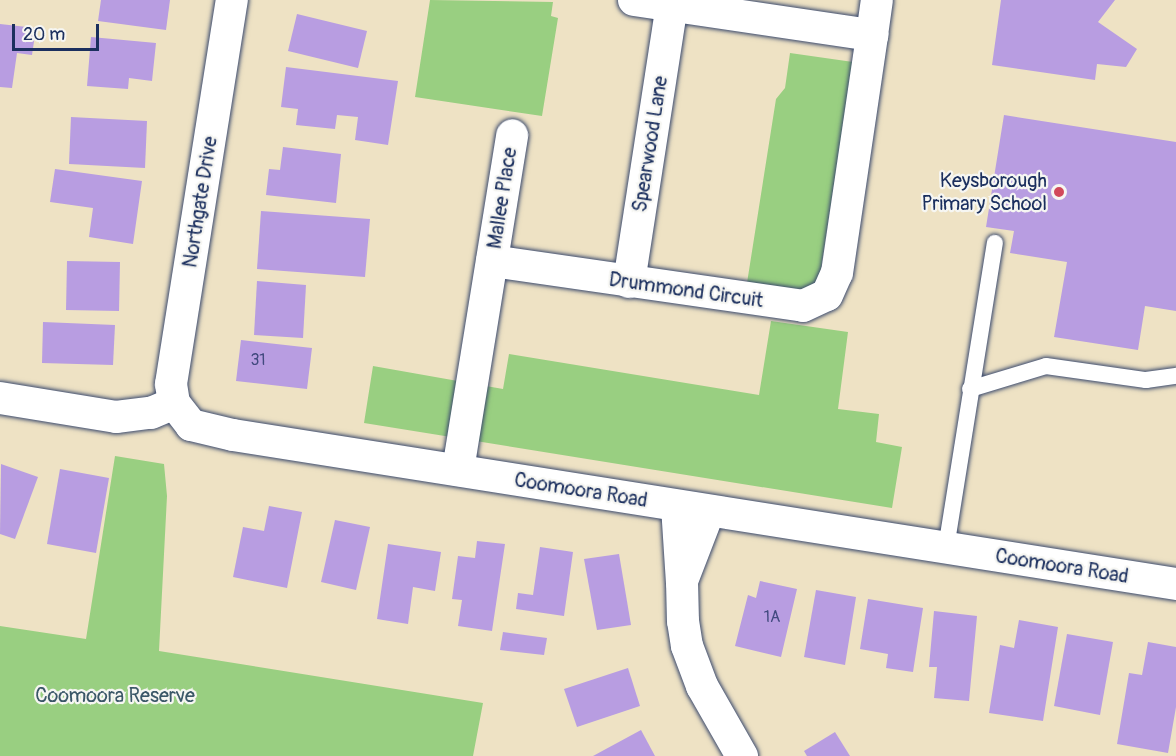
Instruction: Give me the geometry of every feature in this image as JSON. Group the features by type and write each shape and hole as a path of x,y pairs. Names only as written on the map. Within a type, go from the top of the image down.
{"street":[{"name":"Northgate Drive","path":"174,403 171,384 232,0"},
{"path":"634,0 872,35"},
{"name":"Drummond Circuit","path":"492,261 803,306 827,295 837,273 877,0"},
{"name":"Spearwood Lane","path":"629,282 672,5"},
{"name":"Mallee Place","path":"492,261 512,135"},
{"path":"458,471 492,261"},
{"path":"0,398 116,417 151,413 174,403"},
{"name":"Coomoora Road","path":"174,403 184,420 204,430 1176,584"},
{"path":"677,506 687,646 702,686 742,756"},
{"path":"682,583 710,511"}],"lane":[{"path":"946,548 970,389 996,243"},
{"path":"970,389 1046,366 1146,380 1176,376"}],"green space":[{"path":"430,0 553,2 551,16 558,18 542,116 415,97"},
{"path":"790,53 853,62 817,294 747,283 776,99 785,88"},
{"path":"771,321 848,332 838,409 879,414 876,442 902,447 892,508 364,423 373,366 503,389 509,354 759,395"},
{"name":"Coomoora Reserve","path":"115,456 164,464 167,496 159,651 483,703 473,756 0,756 0,626 86,639"}],"building":[{"path":"101,0 170,0 166,30 98,21"},
{"path":"1001,0 1115,0 1098,22 1137,49 1126,67 1097,64 1095,80 992,65"},
{"path":"297,14 367,31 358,68 288,51"},
{"path":"0,24 36,28 32,55 17,53 12,88 0,87"},
{"path":"91,37 156,43 152,81 129,78 128,89 87,86"},
{"path":"286,67 398,81 388,145 355,140 358,117 337,115 335,129 296,125 298,109 281,107"},
{"path":"1004,115 1176,142 1176,311 1145,306 1138,350 1054,337 1067,262 1010,253 1014,231 986,227"},
{"path":"71,117 147,121 145,168 69,164"},
{"path":"283,147 341,154 336,203 266,195 269,169 280,170"},
{"path":"55,169 142,181 133,244 89,237 93,208 50,202"},
{"path":"261,211 370,219 365,277 257,269"},
{"path":"67,261 120,262 119,311 66,310"},
{"path":"257,281 306,285 303,338 254,335"},
{"path":"43,322 115,325 113,365 42,363"},
{"path":"241,340 312,348 307,389 236,381"},
{"path":"1,464 38,477 15,539 0,534"},
{"path":"60,469 109,478 96,553 47,544"},
{"path":"269,506 302,512 287,588 233,577 243,527 264,531"},
{"path":"335,520 370,527 356,590 321,582"},
{"path":"477,541 505,544 492,631 458,626 462,600 452,599 458,556 475,558"},
{"path":"388,544 441,552 435,591 413,587 408,624 377,619"},
{"path":"540,547 573,552 564,616 516,609 518,593 533,595"},
{"path":"619,554 631,625 597,630 584,559"},
{"path":"760,581 797,589 781,657 735,646 748,595 756,598"},
{"path":"816,590 856,597 845,665 804,657"},
{"path":"868,599 923,608 913,672 886,668 888,654 860,649"},
{"path":"934,611 977,616 969,701 934,698 937,667 929,667"},
{"path":"1019,620 1058,627 1043,721 989,713 1000,645 1014,648"},
{"path":"503,632 547,638 544,655 500,650"},
{"path":"1067,634 1113,642 1100,715 1054,706"},
{"path":"1148,642 1176,647 1176,707 1168,753 1117,744 1129,673 1142,675"},
{"path":"628,668 640,706 577,727 564,689"},
{"path":"641,730 655,756 593,756"},
{"path":"835,732 850,756 807,756 804,751"}],"place":[{"name":"Keysborough Primary School","path":"1059,192"}]}
